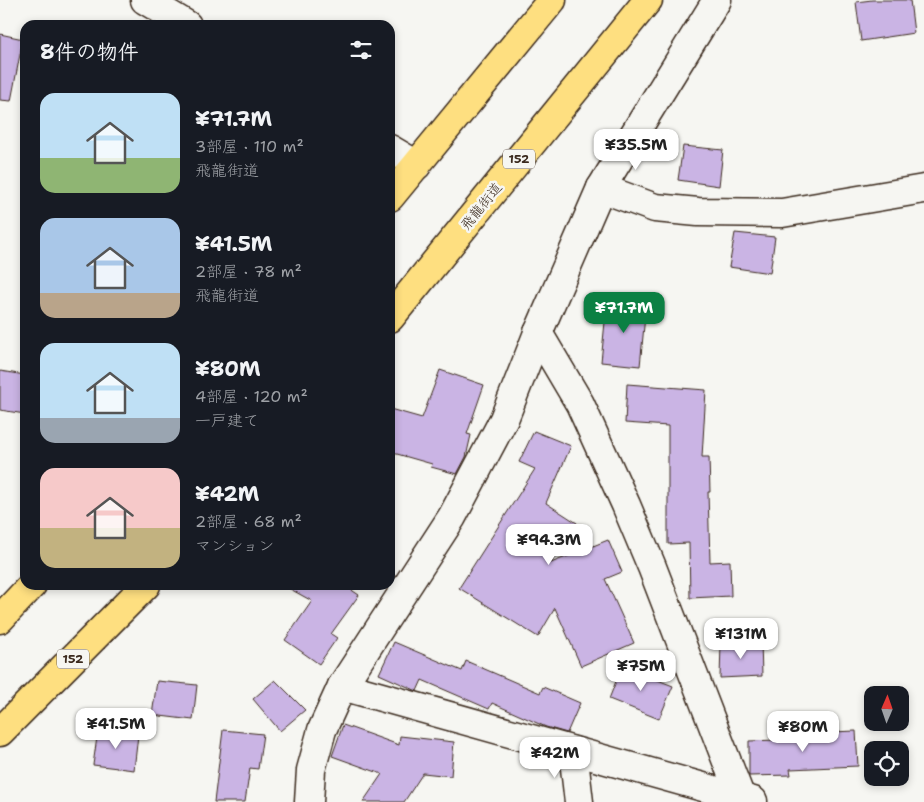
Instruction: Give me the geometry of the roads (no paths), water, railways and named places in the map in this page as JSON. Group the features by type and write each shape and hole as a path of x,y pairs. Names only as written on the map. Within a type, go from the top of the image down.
{"highway":[{"path":"395,192 552,0"},
{"name":"飛龍街道","path":"395,312 648,0"},
{"path":"0,619 27,590"},
{"name":"152","path":"0,732 141,590"}],"street":[{"path":"146,0 179,20"},
{"path":"309,802 311,770 322,730 342,686 452,517 504,419 538,333 600,188 717,0"},
{"path":"395,151 417,165"},
{"path":"600,188 655,208 698,212 782,213 924,189"},
{"path":"538,333 580,404 626,505 747,801"},
{"path":"342,686 747,801"},
{"path":"572,750 579,802"}]}
